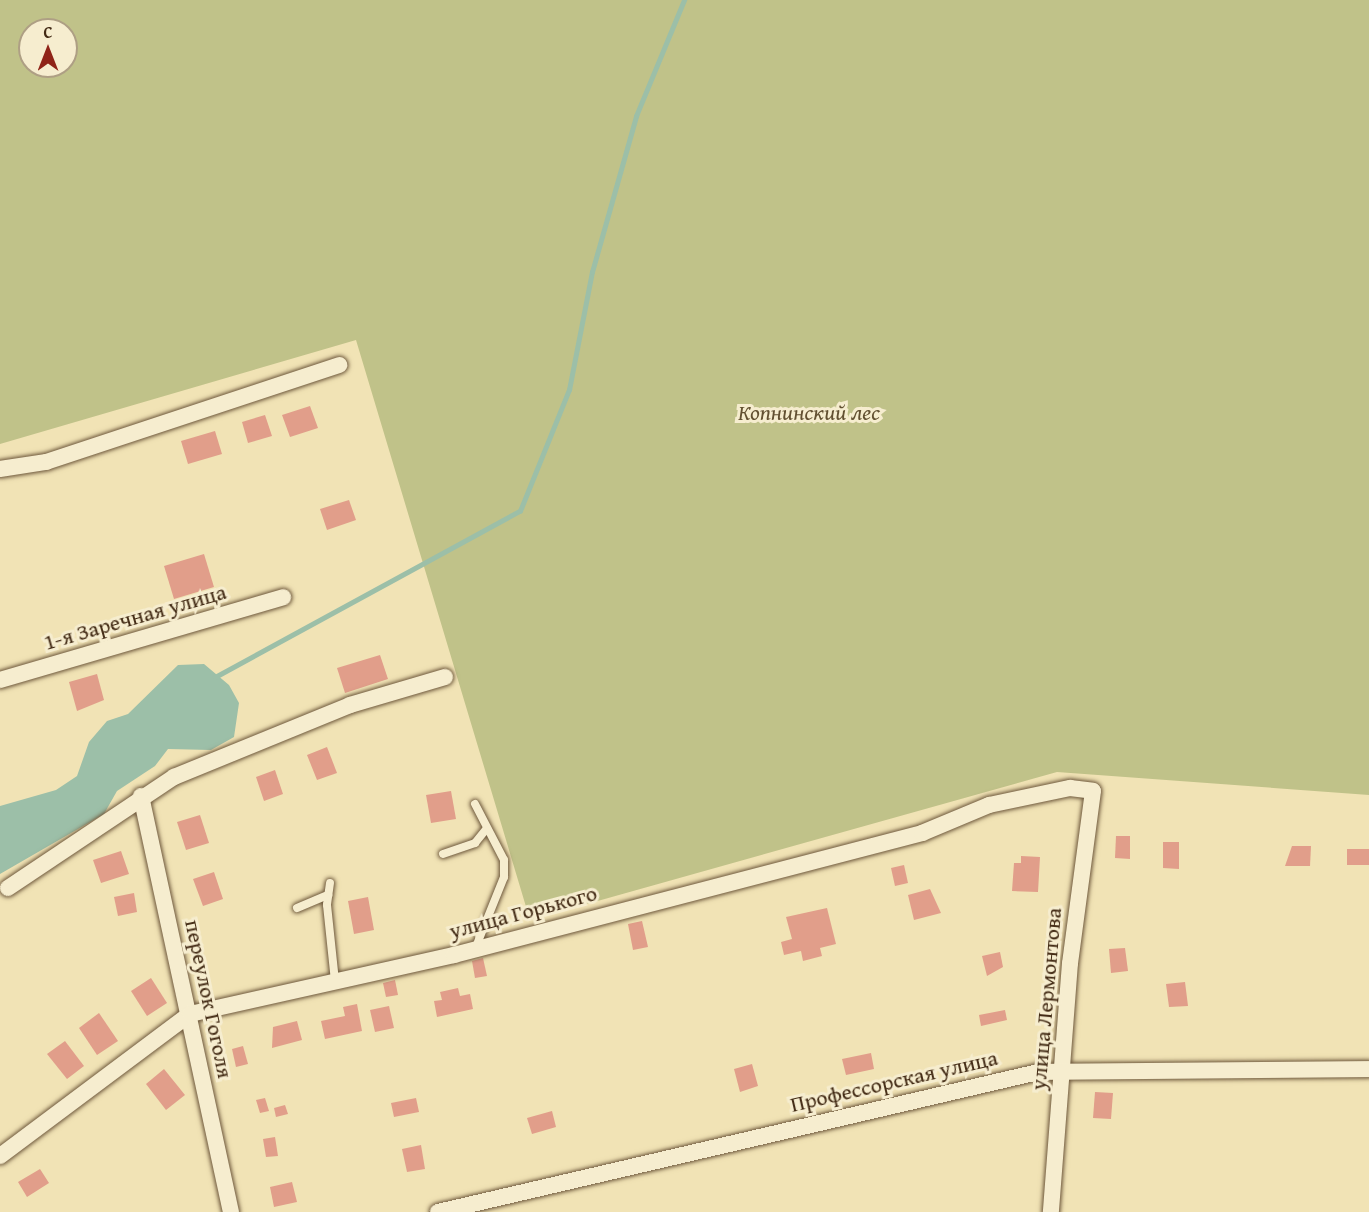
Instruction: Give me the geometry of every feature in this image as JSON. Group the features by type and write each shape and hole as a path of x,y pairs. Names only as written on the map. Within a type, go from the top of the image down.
{"street":[{"path":"0,469 46,462 339,365"},
{"name":"1-я Заречная улица","path":"0,680 283,597"},
{"path":"8,888 123,815 141,796 174,777 350,705 445,677"},
{"name":"улица Горького","path":"0,1156 190,1014 475,949 901,838 989,805 1048,791 1093,791"},
{"name":"улица Лермонтова","path":"1051,1212 1070,963 1093,791"},
{"name":"переулок Гоголя","path":"141,796 231,1212"},
{"name":"Профессорская улица","path":"438,1212 992,1080 1062,1070 1369,1069"}],"lane":[{"path":"475,804 504,860 504,877 475,949"},
{"path":"443,854 475,843 487,828"},
{"path":"330,883 328,895 335,981"},
{"path":"297,908 328,895"}],"green space":[{"name":"Копнинский лес","path":"0,0 1369,0 1369,795 1057,772 530,920 356,340 0,444"}],"shaded area":[{"path":"204,664 229,685 239,703 234,737 211,750 168,749 155,766 117,791 104,814 0,874 0,806 56,790 77,776 89,742 107,721 128,714 178,665"}],"building":[{"path":"310,406 318,428 290,437 282,415"},
{"path":"265,415 272,436 248,443 242,422"},
{"path":"215,431 222,454 188,464 181,441"},
{"path":"349,500 356,520 327,530 320,509"},
{"path":"204,554 214,587 174,599 164,566"},
{"path":"380,655 388,679 345,693 337,668"},
{"path":"97,674 104,700 77,711 69,682"},
{"path":"327,747 337,773 317,780 307,755"},
{"path":"275,770 283,794 264,801 256,777"},
{"path":"451,791 456,819 431,823 426,795"},
{"path":"200,815 209,843 186,850 177,822"},
{"path":"1116,836 1130,836 1130,859 1115,858"},
{"path":"1163,842 1179,842 1179,869 1163,868"},
{"path":"1292,846 1311,846 1310,866 1285,866"},
{"path":"1347,849 1369,849 1369,865 1347,865"},
{"path":"121,851 129,874 101,883 93,860"},
{"path":"1021,856 1040,857 1038,892 1012,891 1014,863 1021,863"},
{"path":"904,865 908,883 895,886 891,868"},
{"path":"214,872 223,899 203,906 193,879"},
{"path":"930,889 941,913 914,920 908,895"},
{"path":"134,893 137,912 118,916 114,897"},
{"path":"368,897 374,930 354,934 348,901"},
{"path":"827,908 836,944 820,948 822,956 803,961 801,951 784,955 781,942 792,939 786,917"},
{"path":"642,921 648,947 633,950 628,924"},
{"path":"1125,948 1128,971 1111,973 1109,949"},
{"path":"1000,952 1003,967 987,976 982,956"},
{"path":"483,958 487,976 475,978 472,961"},
{"path":"151,978 167,1003 147,1016 131,991"},
{"path":"395,980 398,995 386,997 383,983"},
{"path":"1185,982 1188,1006 1169,1007 1166,984"},
{"path":"458,988 460,996 470,994 473,1009 437,1017 434,1001 442,1000 440,992"},
{"path":"357,1004 362,1031 325,1039 321,1021 345,1016 343,1007"},
{"path":"389,1006 394,1028 375,1032 370,1010"},
{"path":"1005,1010 1007,1020 981,1026 979,1015"},
{"path":"99,1013 118,1041 97,1055 79,1028"},
{"path":"297,1021 302,1040 272,1048 273,1027"},
{"path":"65,1041 84,1066 67,1079 47,1054"},
{"path":"243,1046 248,1064 236,1067 232,1049"},
{"path":"871,1053 874,1069 846,1075 842,1059"},
{"path":"752,1064 758,1086 740,1092 734,1069"},
{"path":"164,1069 185,1095 166,1110 146,1084"},
{"path":"1095,1092 1113,1093 1111,1119 1093,1118"},
{"path":"265,1098 269,1111 260,1113 256,1100"},
{"path":"416,1098 419,1112 394,1117 391,1103"},
{"path":"285,1105 288,1114 276,1117 274,1108"},
{"path":"552,1111 556,1127 532,1134 527,1118"},
{"path":"275,1137 278,1156 266,1157 263,1139"},
{"path":"421,1145 425,1169 407,1172 402,1149"},
{"path":"40,1169 49,1183 27,1197 18,1182"},
{"path":"292,1182 297,1202 274,1207 270,1187"}],"waterway":[{"path":"215,677 520,511 569,390 592,272 636,116 684,0"}]}
